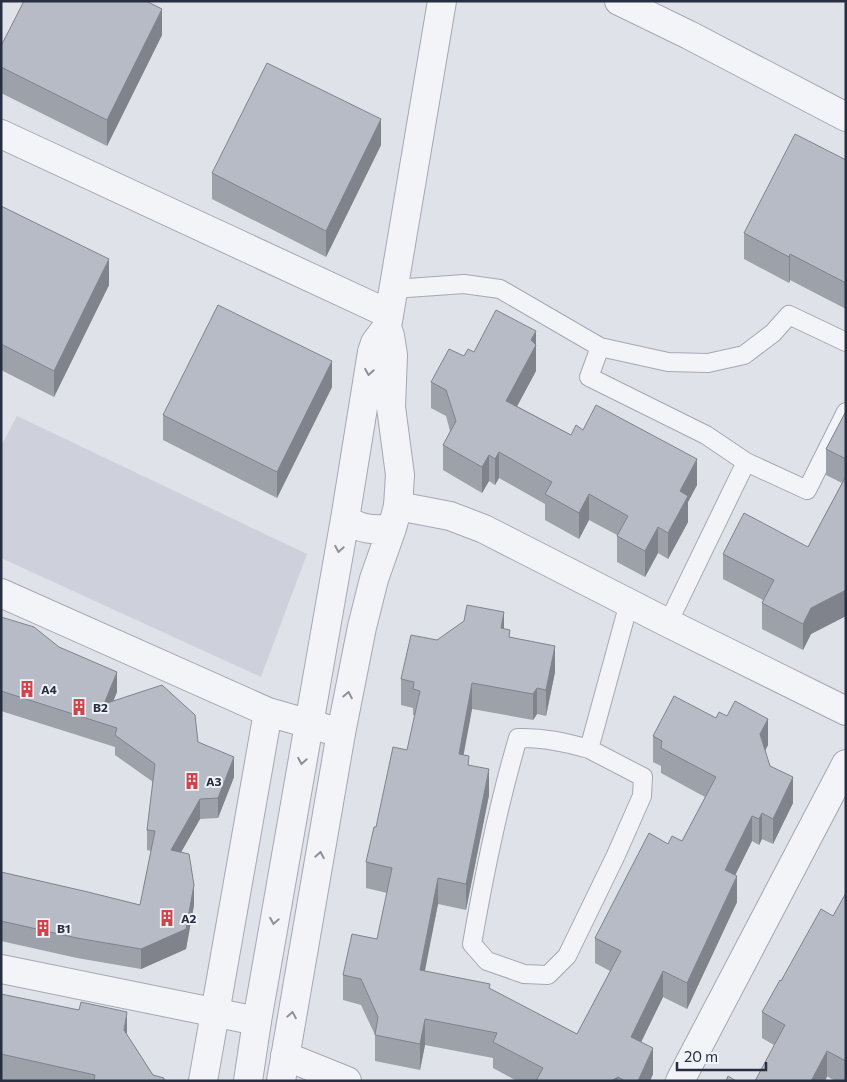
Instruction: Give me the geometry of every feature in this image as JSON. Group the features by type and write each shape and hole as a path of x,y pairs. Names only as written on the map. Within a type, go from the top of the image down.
{"street":[{"path":"347,1081 283,1068 340,733 374,579 395,517 400,475 391,407 393,355 389,310 442,1"},
{"path":"619,1 689,35 846,117"},
{"path":"1,134 389,310"},
{"path":"248,1081 372,352 389,310"},
{"path":"355,458 378,454 399,460"},
{"path":"345,518 355,525 367,529 380,530 395,517 432,511 468,521 668,623 846,710"},
{"path":"1,593 268,712 340,733"},
{"path":"203,1081 268,712"},
{"path":"680,1081 846,764"},
{"path":"1,969 257,1021"}],"lane":[{"path":"389,310 464,284 500,289 600,348 668,362 708,363 744,355 773,333 789,315 846,342"},
{"path":"600,348 590,377 706,435 746,462 807,490 846,412"},
{"path":"668,623 746,462"},
{"path":"589,749 629,603"},
{"path":"538,737 589,749 643,777 642,796 567,956 548,975 524,974 487,961 472,944 481,892 508,772 518,738 538,737"}],"shaded area":[{"path":"17,416 307,554 261,677 1,558 1,446"}],"building":[{"path":"24,1 146,1 162,9 107,120 1,67 1,46"},
{"path":"267,63 381,119 326,231 212,173"},
{"path":"795,134 846,160 846,283 790,254 789,257 744,233"},
{"path":"1,206 109,259 54,371 1,344"},
{"path":"218,305 332,361 277,472 163,415"},
{"path":"496,310 536,331 531,340 536,345 506,401 571,435 576,425 583,430 596,405 697,459 680,491 688,496 668,533 658,527 645,551 617,536 628,516 589,494 579,513 545,494 552,482 499,452 495,459 489,455 482,467 443,445 456,421 446,390 431,382 449,349 464,356 468,349 474,352"},
{"path":"846,411 846,459 826,449"},
{"path":"846,476 846,590 811,608 803,624 762,603 774,580 723,554 744,513 808,547"},
{"path":"467,605 504,612 501,628 510,630 509,637 555,646 546,690 537,688 533,694 472,683 459,754 469,756 468,765 489,769 466,884 438,878 420,970 490,984 489,988 577,1034 621,951 595,938 649,833 668,844 672,836 682,841 716,777 661,748 662,741 653,736 674,696 716,718 719,712 727,716 735,701 768,719 760,734 770,766 793,777 773,819 762,813 759,819 752,816 725,870 737,876 687,983 663,971 631,1037 653,1048 638,1081 625,1081 618,1077 611,1081 536,1081 543,1068 493,1042 497,1033 425,1019 420,1044 375,1035 378,1017 361,979 343,975 352,934 377,939 392,868 366,862 374,827 376,827 393,747 407,750 420,691 413,689 414,682 401,679 411,635 437,640 464,621"},
{"path":"1,617 34,627 59,647 117,672 104,704 162,685 195,715 198,742 234,757 218,798 200,799 171,850 189,854 194,885 186,929 141,949 77,938 1,921 1,872 140,905 155,831 147,830 155,764 115,735 117,728 1,691"},
{"path":"846,893 846,1061 827,1051 811,1081 755,1081 785,1025 762,1012 821,909 833,916"},
{"path":"1,994 79,1010 81,1002 127,1012 124,1030 153,1075 164,1078 164,1081 94,1081 95,1075 1,1054"},
{"path":"728,1076 736,1081 726,1081"}],"place":[{"name":"A4","path":"27,689"},
{"name":"B2","path":"79,707"},
{"name":"A3","path":"192,781"},
{"name":"A2","path":"167,918"},
{"name":"B1","path":"43,928"}]}
